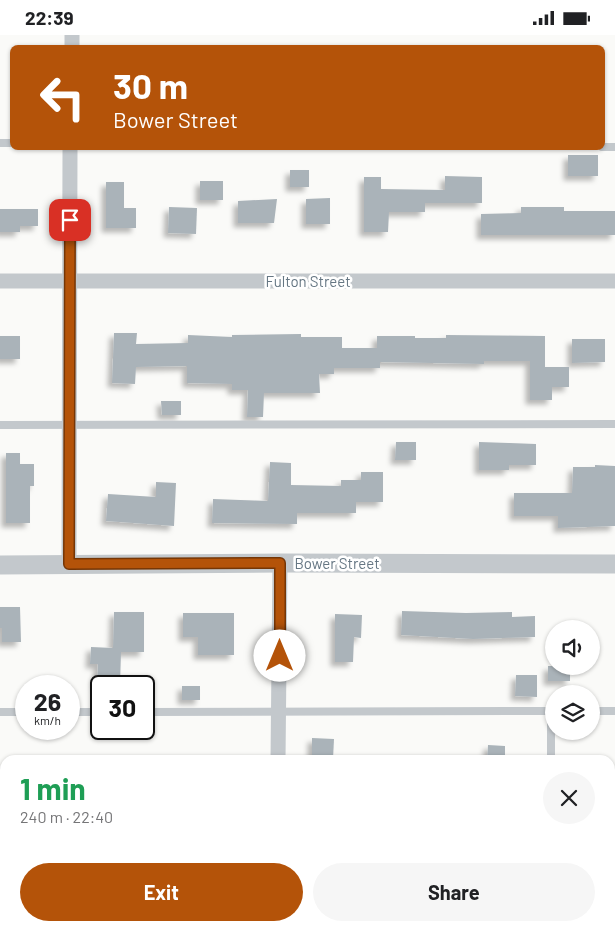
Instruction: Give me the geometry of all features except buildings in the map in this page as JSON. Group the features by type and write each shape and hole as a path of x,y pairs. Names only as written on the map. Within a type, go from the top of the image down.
{"street":[{"path":"69,564 70,150"},
{"name":"Fulton Street","path":"0,281 615,281"},
{"path":"278,755 280,563"},
{"name":"Bower Street","path":"0,565 280,563 615,564"}],"lane":[{"path":"0,425 615,425"},
{"path":"155,712 545,711"},
{"path":"600,711 615,711"},
{"path":"0,712 15,712"},
{"path":"551,755 552,740"}],"route":[{"path":"70,220 69,564 280,563 280,656"}]}
